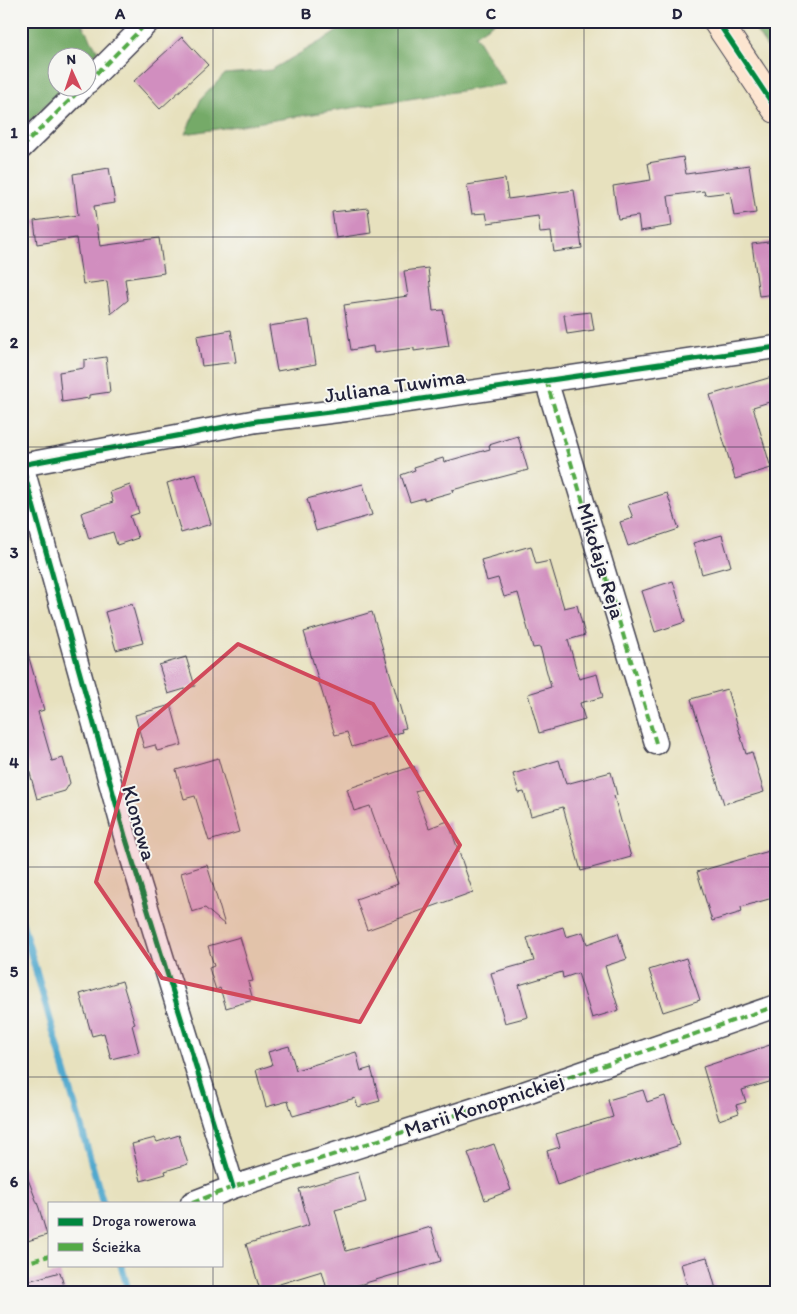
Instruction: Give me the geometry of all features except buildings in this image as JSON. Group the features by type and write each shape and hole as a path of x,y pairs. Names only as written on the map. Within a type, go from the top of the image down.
{"street":[{"path":"98,72 149,21"},
{"path":"717,21 776,109"},
{"path":"21,148 72,98"},
{"name":"Juliana Tuwima","path":"22,465 264,420 346,410 776,347"},
{"name":"Mikołaja Reja","path":"546,380 656,743"},
{"name":"Klonowa","path":"22,465 125,836 233,1187"},
{"name":"Marii Konopnickiej","path":"195,1202 233,1187 515,1096 776,1006"}],"highlighted area":[{"path":"238,644 373,704 460,845 360,1022 162,978 96,882 139,730"}],"green space":[{"path":"21,21 80,21 96,48 48,48 48,98 52,98 21,130"},
{"path":"351,21 496,21 475,35 505,84 185,134 201,99 225,74 271,70 330,36"},
{"path":"749,21 776,21 776,60"}],"waterway":[{"path":"21,919 103,1202"},
{"path":"121,1266 129,1293"}],"marked path":[{"path":"98,72 149,21"},
{"path":"21,148 72,98"},
{"path":"546,380 656,743"},
{"path":"195,1202 233,1187 515,1096 776,1006"},
{"path":"21,1264 48,1256"}],"cycle path":[{"path":"717,21 776,109"},
{"path":"21,465 257,421 346,410 776,347"},
{"path":"22,465 125,836 233,1187"}]}
